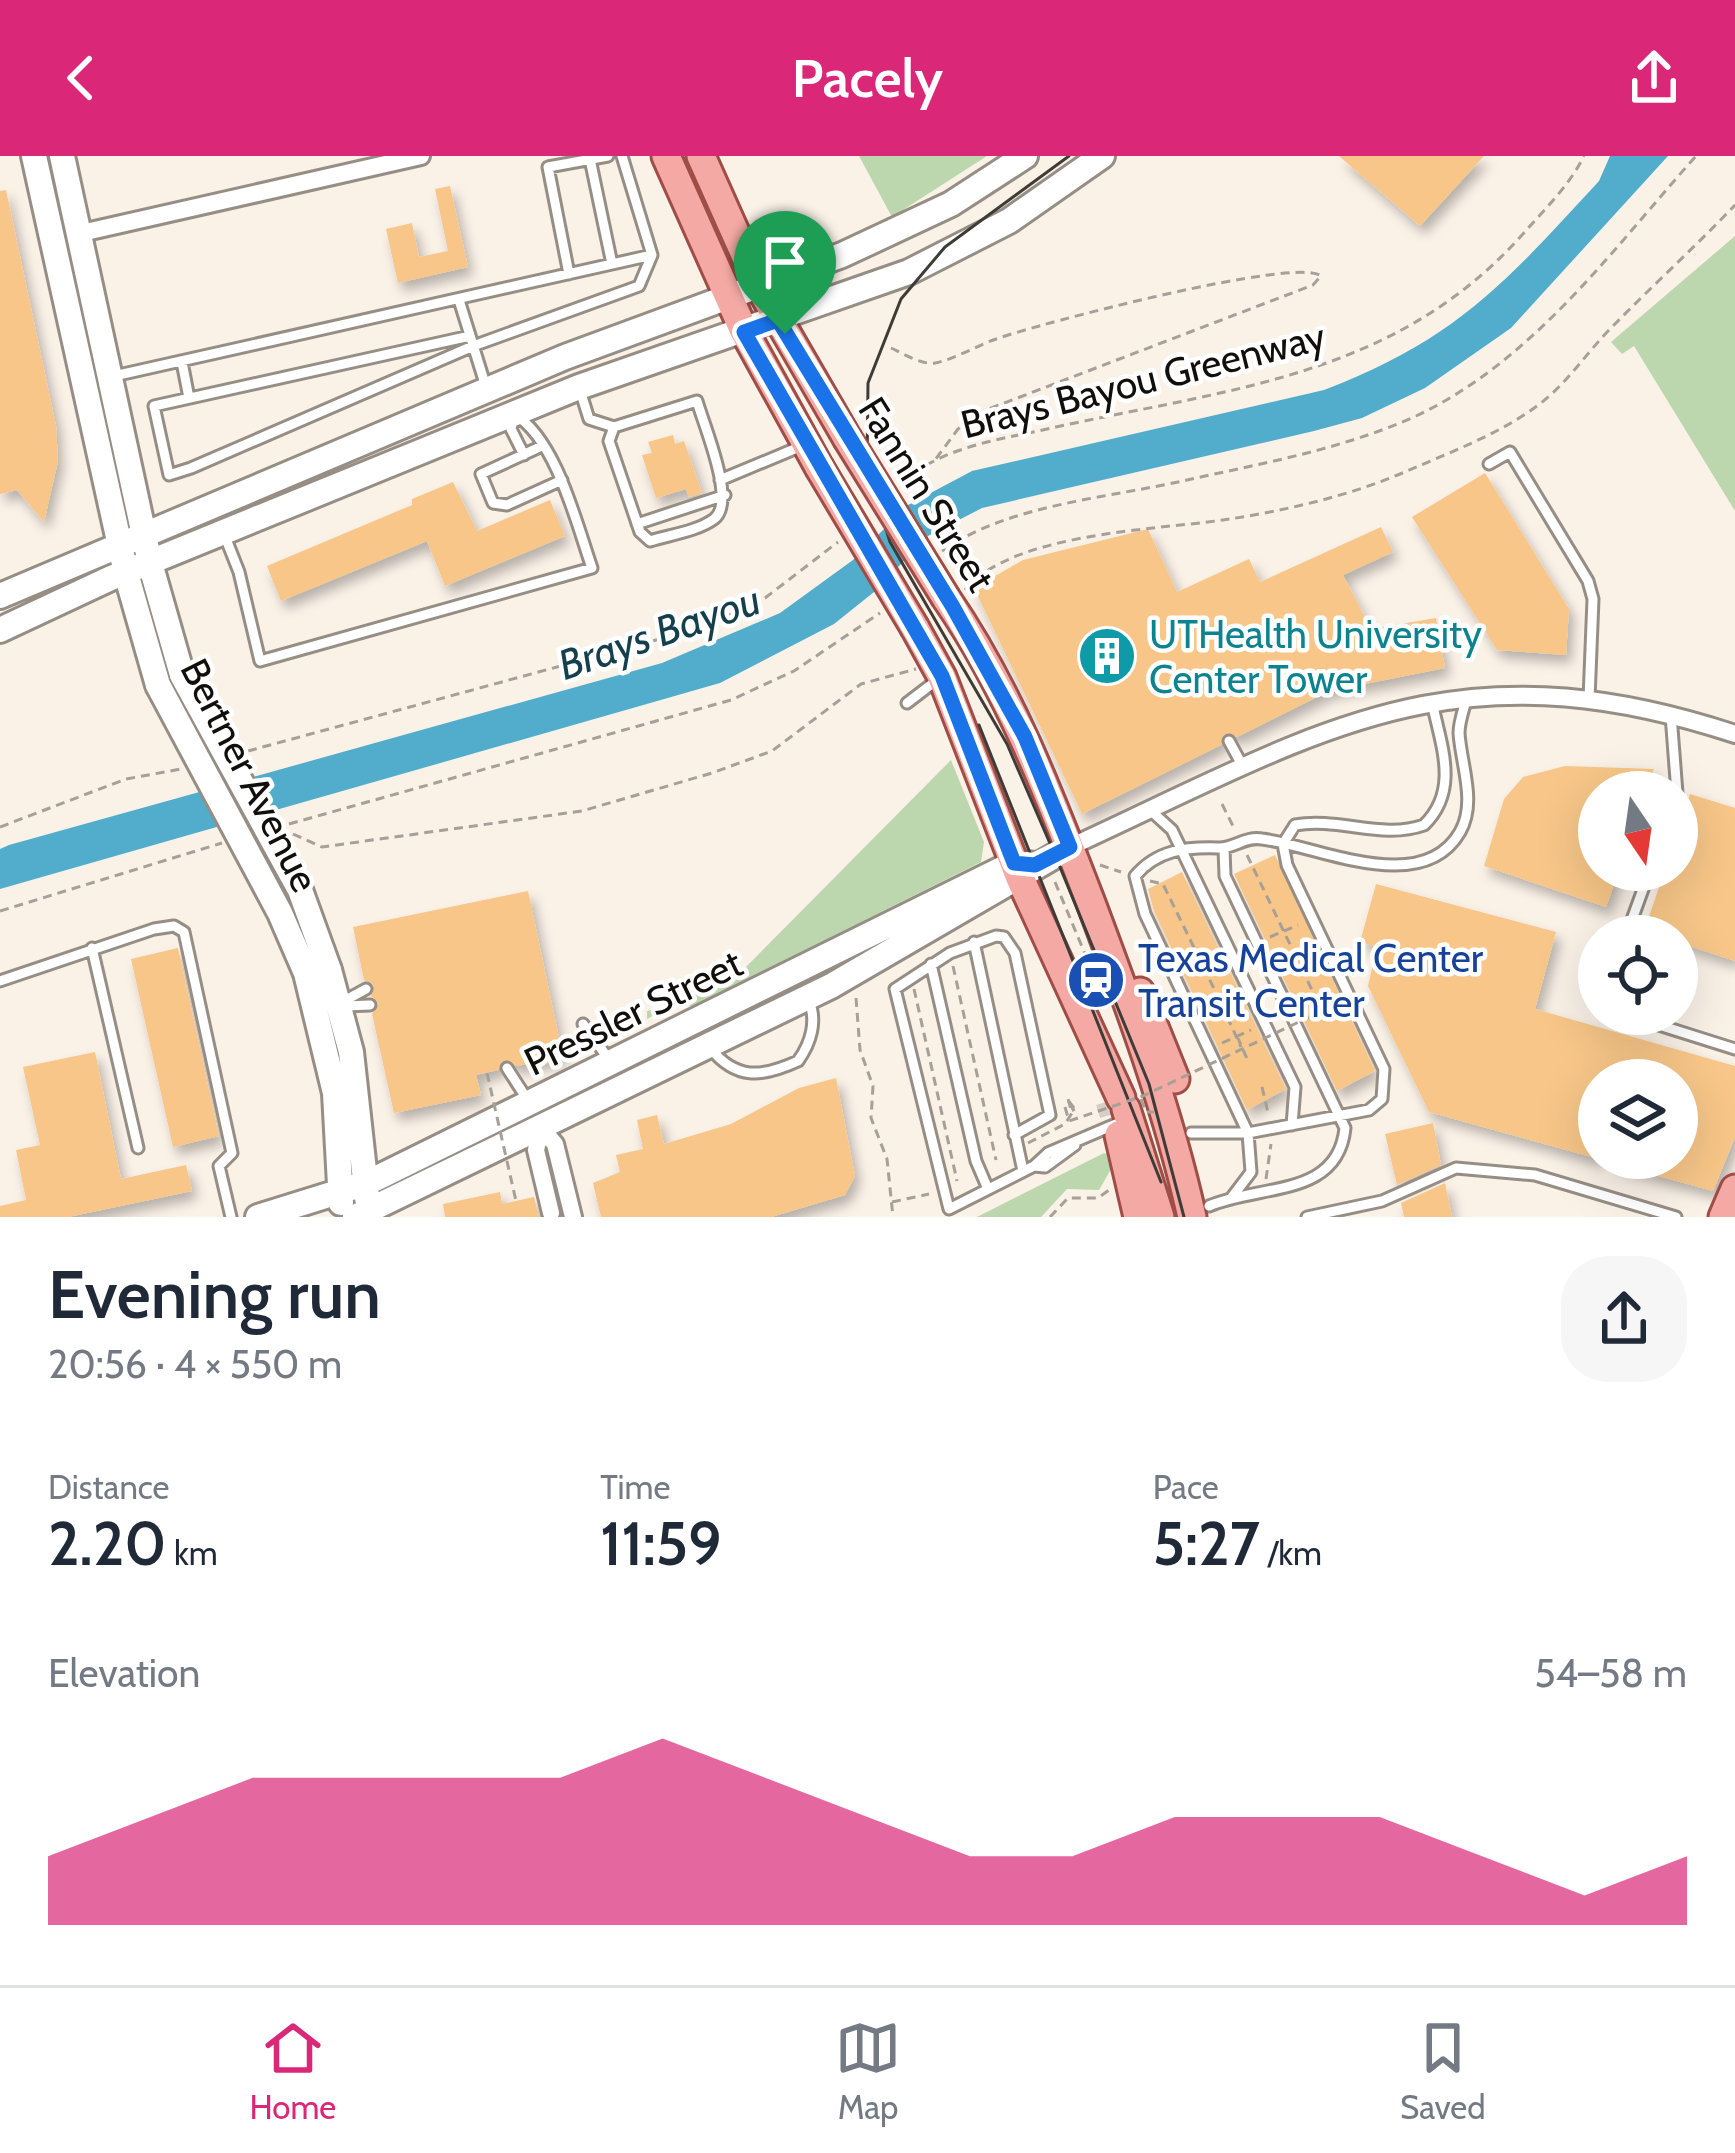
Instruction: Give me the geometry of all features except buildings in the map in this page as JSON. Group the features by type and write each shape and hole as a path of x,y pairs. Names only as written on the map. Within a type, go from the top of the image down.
{"main road":[{"name":"Fannin Street","path":"666,156 744,332 939,670 1086,990 1160,1217"},
{"name":"Fannin Street","path":"700,156 778,320 1027,724 1070,847 1092,876 1149,1057 1211,1209"},
{"path":"1092,876 1161,1032 1211,1209"},
{"path":"1125,1108 1138,1217"},
{"path":"1724,1217 1735,1189"}],"street":[{"name":"Bertner Avenue","path":"34,156 119,543 138,568 170,680 280,913 317,972 328,1008 334,1093 350,1197 363,1216"},
{"name":"Bertner Avenue","path":"62,156 143,533 138,568"},
{"path":"0,596 494,387 906,227 1024,156"},
{"path":"0,630 138,568 579,387 778,320 933,261 1026,210 1102,156"},
{"path":"77,234 414,157"},
{"path":"61,274 76,286 97,380 116,412"},
{"path":"494,387 514,414"},
{"name":"Pressler Street","path":"258,1217 350,1197 697,1022 861,959 1031,872 1070,847 1241,764 1332,726 1468,697 1589,699 1671,714 1735,734"},
{"name":"Pressler Street","path":"363,1216 808,998 861,959"},
{"path":"697,1022 710,1048"},
{"path":"530,1103 541,1128 555,1144 574,1217"},
{"path":"541,1128 536,1150 550,1213"}],"lane":[{"path":"569,274 548,167 566,160 608,156"},
{"path":"472,341 154,406 169,475 472,341 639,286 652,255 622,156"},
{"path":"590,159 612,264"},
{"path":"109,378 652,255"},
{"path":"458,300 494,387"},
{"path":"182,362 189,398"},
{"path":"579,387 589,419 614,427 697,401 725,495 712,521 650,541 637,524 610,441 614,427"},
{"path":"224,533 239,572 260,661 592,568 562,479 530,423 514,414 512,428 524,454"},
{"path":"542,446 481,474 493,503 507,505 562,479"},
{"path":"1489,464 1510,452 1588,581 1593,599 1589,699"},
{"path":"720,480 812,455"},
{"path":"637,524 725,495"},
{"path":"907,703 939,670"},
{"path":"1211,1209 1250,1172 1248,1133 1136,892 1135,876 1149,860 1180,849 1224,849 1252,838 1404,866 1431,861 1461,830 1469,806 1459,727 1468,697"},
{"path":"1191,1133 1248,1133 1369,1110 1382,1099 1384,1069 1287,865 1283,844 1295,825 1320,821 1389,832 1424,825 1444,800 1447,776 1432,702"},
{"path":"1671,714 1675,771"},
{"path":"1229,741 1241,764"},
{"path":"1148,809 1172,830 1294,1087 1292,1125"},
{"path":"1211,1209 1316,1179 1331,1169 1343,1147 1345,1128 1225,876 1224,849"},
{"path":"0,981 154,929 174,926 184,932 232,1153 219,1166 231,1217"},
{"path":"1014,1135 1050,1115 1015,953 1004,938 974,942 895,989 949,1209 1029,1168 1045,1167 1125,1108"},
{"path":"974,942 1014,1135 1029,1168"},
{"path":"92,948 138,1148"},
{"path":"931,964 976,1161 988,1189"},
{"path":"328,1008 366,989"},
{"path":"710,1048 729,1069 747,1076 798,1061 810,1040 814,1016 808,998"},
{"path":"328,1008 370,1006"},
{"path":"583,1024 611,1064"},
{"path":"1691,1035 1735,1049"},
{"path":"507,1068 530,1103"},
{"path":"1307,1217 1382,1201 1456,1168 1535,1174 1676,1217"},
{"path":"1382,1201 1386,1217"}],"path":[{"name":"Brays Bayou Greenway","path":"896,489 934,461 990,442 1295,375 1367,351 1467,290 1550,203 1584,156"},
{"path":"952,543 1007,520 1318,451 1418,415 1469,386 1524,343 1696,156"},
{"path":"950,602 984,570 1021,554 1144,525 1222,520 1310,502 1402,473 1498,429 1568,380 1608,331 1735,206"},
{"path":"891,348 933,363 1052,322 1170,294 1274,273 1310,270 1321,276 1313,285 986,410 948,439 934,461"},
{"path":"245,752 704,627 765,598 848,532"},
{"path":"867,623 806,664 730,700 283,826 322,847 582,811 757,757 799,734 861,684 939,670"},
{"path":"0,826 126,779 200,764"},
{"path":"1222,804 1234,828"},
{"path":"0,911 242,838"},
{"path":"1246,854 1328,1025 1317,998"},
{"path":"1031,872 1086,990"},
{"path":"1092,876 1121,872"},
{"path":"1149,880 1163,884 1248,1061 1237,1036"},
{"path":"1269,938 1298,925"},
{"path":"950,953 996,1160"},
{"path":"861,959 857,1030 873,1086 871,1118 887,1159 893,1217"},
{"path":"1189,976 1218,962"},
{"path":"911,976 957,1180"},
{"path":"1302,1005 1331,991"},
{"path":"1071,1116 1125,1108 1322,1011"},
{"path":"1222,1043 1251,1030"},
{"path":"488,1073 516,1201"},
{"path":"1262,1087 1268,1113"},
{"path":"1065,1107 1071,1116 1069,1121 1065,1107"},
{"path":"1265,1180 1271,1144"},
{"path":"1050,1217 1068,1198 1104,1196 1117,1178"}],"green space":[{"path":"859,156 987,156 892,217"},
{"path":"1735,236 1735,511 1634,346 1622,354 1611,342"},
{"path":"951,760 984,842 981,862 693,1006 673,1005 647,1019 647,1011 666,1006 663,991 741,972"},
{"path":"1104,1153 1110,1155 1110,1171 1099,1190 1067,1189 1041,1217 977,1217"}],"water":[{"path":"1610,156 1668,156 1511,328 1425,388 1362,418 982,508 928,536 874,592 834,624 720,683 0,889 0,849 9,845 662,663 780,613 853,560 908,505 972,471 1324,390 1370,371 1445,328 1506,279 1599,181"}],"tunnel":[{"path":"1109,1101 1113,1114"}],"tram line":[{"path":"1069,156 945,247 901,299 868,383 867,468 890,542 1007,744 1055,855 1149,1084 1184,1217"},
{"path":"979,725 1161,1182"}],"place":[{"name":"UTHealth University Center Tower","path":"1107,656"},
{"name":"Texas Medical Center Transit Center","path":"1096,980"}],"route":[{"path":"778,320 785,334 918,548 1025,737 1070,847 1035,865 1014,863 942,676 744,332 778,320"}],"water label":[{"name":"Brays Bayou","path":"659,632"}]}
